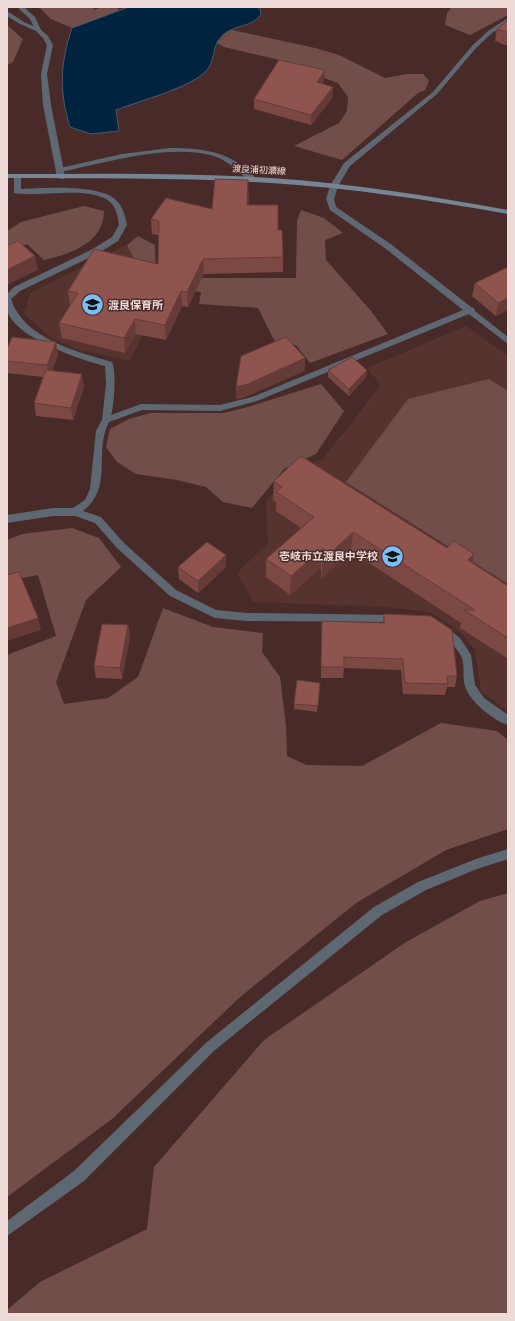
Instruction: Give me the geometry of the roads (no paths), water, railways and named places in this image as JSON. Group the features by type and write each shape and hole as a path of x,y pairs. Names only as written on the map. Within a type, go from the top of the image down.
{"main road":[{"name":"渡良浦初瀬線","path":"7,176 17,177 61,173 253,180 334,186 402,194 508,212"}],"street":[{"path":"20,7 33,18 38,30"},
{"path":"7,13 22,23 38,30 46,37 50,45 44,74 48,105 61,173 156,151 184,149 207,152 229,159 253,180"},
{"path":"508,20 490,32 474,47 435,93 348,165 334,186 330,199 333,208 389,247 508,341"},
{"path":"17,177 17,191 88,192 105,195 120,209 123,225 116,239 94,252 17,288 7,298 8,306 16,319 44,339 79,357 109,364 112,376 108,390 106,420 100,431 95,490 88,502 75,512"},
{"path":"106,420 142,407 220,408 254,399 470,310"},
{"path":"7,519 53,512 75,512 98,520 120,545 173,593 215,614 247,617 408,619"},
{"path":"434,623 440,625 457,641 467,658 470,686 480,701 508,721"},
{"path":"7,1228 79,1176 211,1046 378,911 422,886 476,864 508,854"}],"water":[{"path":"129,7 257,7 260,9 261,15 253,22 228,31 224,34 217,43 211,62 206,71 198,77 164,94 116,110 119,131 91,134 70,127 66,114 62,78 65,54 72,28"}],"place":[{"name":"渡良保育所","path":"92,305"},
{"name":"壱岐市立渡良中学校","path":"393,556"}]}
